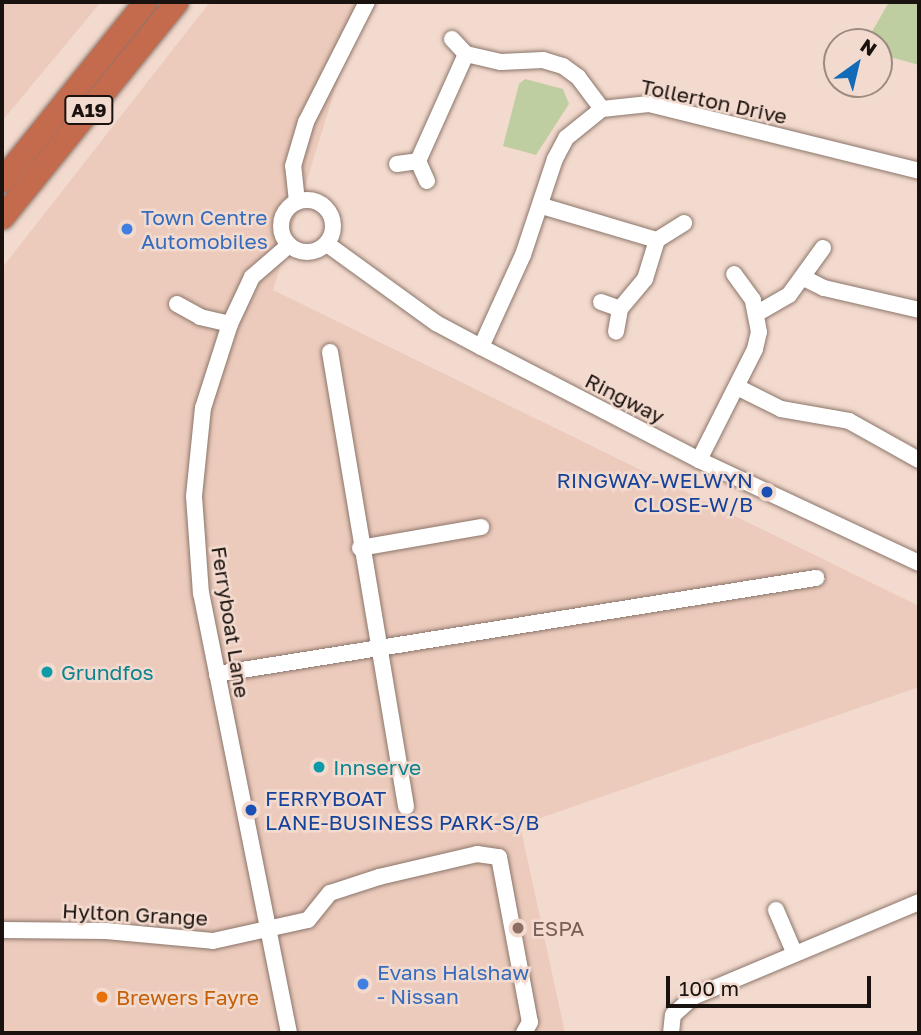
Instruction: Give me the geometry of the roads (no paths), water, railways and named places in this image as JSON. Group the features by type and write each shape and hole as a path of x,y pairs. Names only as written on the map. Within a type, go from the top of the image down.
{"highway":[{"name":"A19","path":"2,180 145,2"},
{"name":"A19","path":"2,217 176,2"}],"street":[{"path":"297,202 293,166 306,122 367,2"},
{"path":"452,39 466,54 491,61 543,60 563,66 578,76 602,109 566,138 542,206 481,347"},
{"path":"427,181 418,161 466,54"},
{"name":"Tollerton Drive","path":"602,109 649,104 919,171"},
{"path":"397,164 418,161"},
{"path":"310,200 328,210 334,228 327,244 311,252 289,244 282,220 297,202 310,200"},
{"path":"542,206 657,240"},
{"path":"616,332 620,309 645,279 657,240 684,223"},
{"name":"Ferryboat Lane","path":"286,1031 201,594 194,496 203,408 230,324 252,277 289,244"},
{"name":"Ringway","path":"327,244 436,323 699,460 919,563"},
{"path":"757,314 789,295 804,278 823,248"},
{"path":"699,460 755,349 757,314 753,300 734,274"},
{"path":"804,278 824,288 919,310"},
{"path":"601,302 620,309"},
{"path":"177,304 200,317 230,324"},
{"path":"330,352 360,548 406,807"},
{"path":"737,387 781,409 849,421 919,460"},
{"path":"360,548 481,527"},
{"path":"217,674 379,645 522,628 817,579"},
{"name":"Hylton Grange","path":"2,930 106,931 213,941 308,920 330,893 379,877 477,854 499,857 530,1022 524,1033"},
{"path":"671,1033 673,1015 680,1005 794,952 919,902"},
{"path":"776,910 794,952"}],"place":[{"name":"Town Centre Automobiles","path":"127,229"},
{"name":"RINGWAY-WELWYN CLOSE-W/B","path":"767,492"},
{"name":"Grundfos","path":"47,672"},
{"name":"Innserve","path":"319,767"},
{"name":"FERRYBOAT LANE-BUSINESS PARK-S/B","path":"251,810"},
{"name":"ESPA","path":"518,928"},
{"name":"Evans Halshaw - Nissan","path":"363,984"},
{"name":"Brewers Fayre","path":"102,997"}]}
